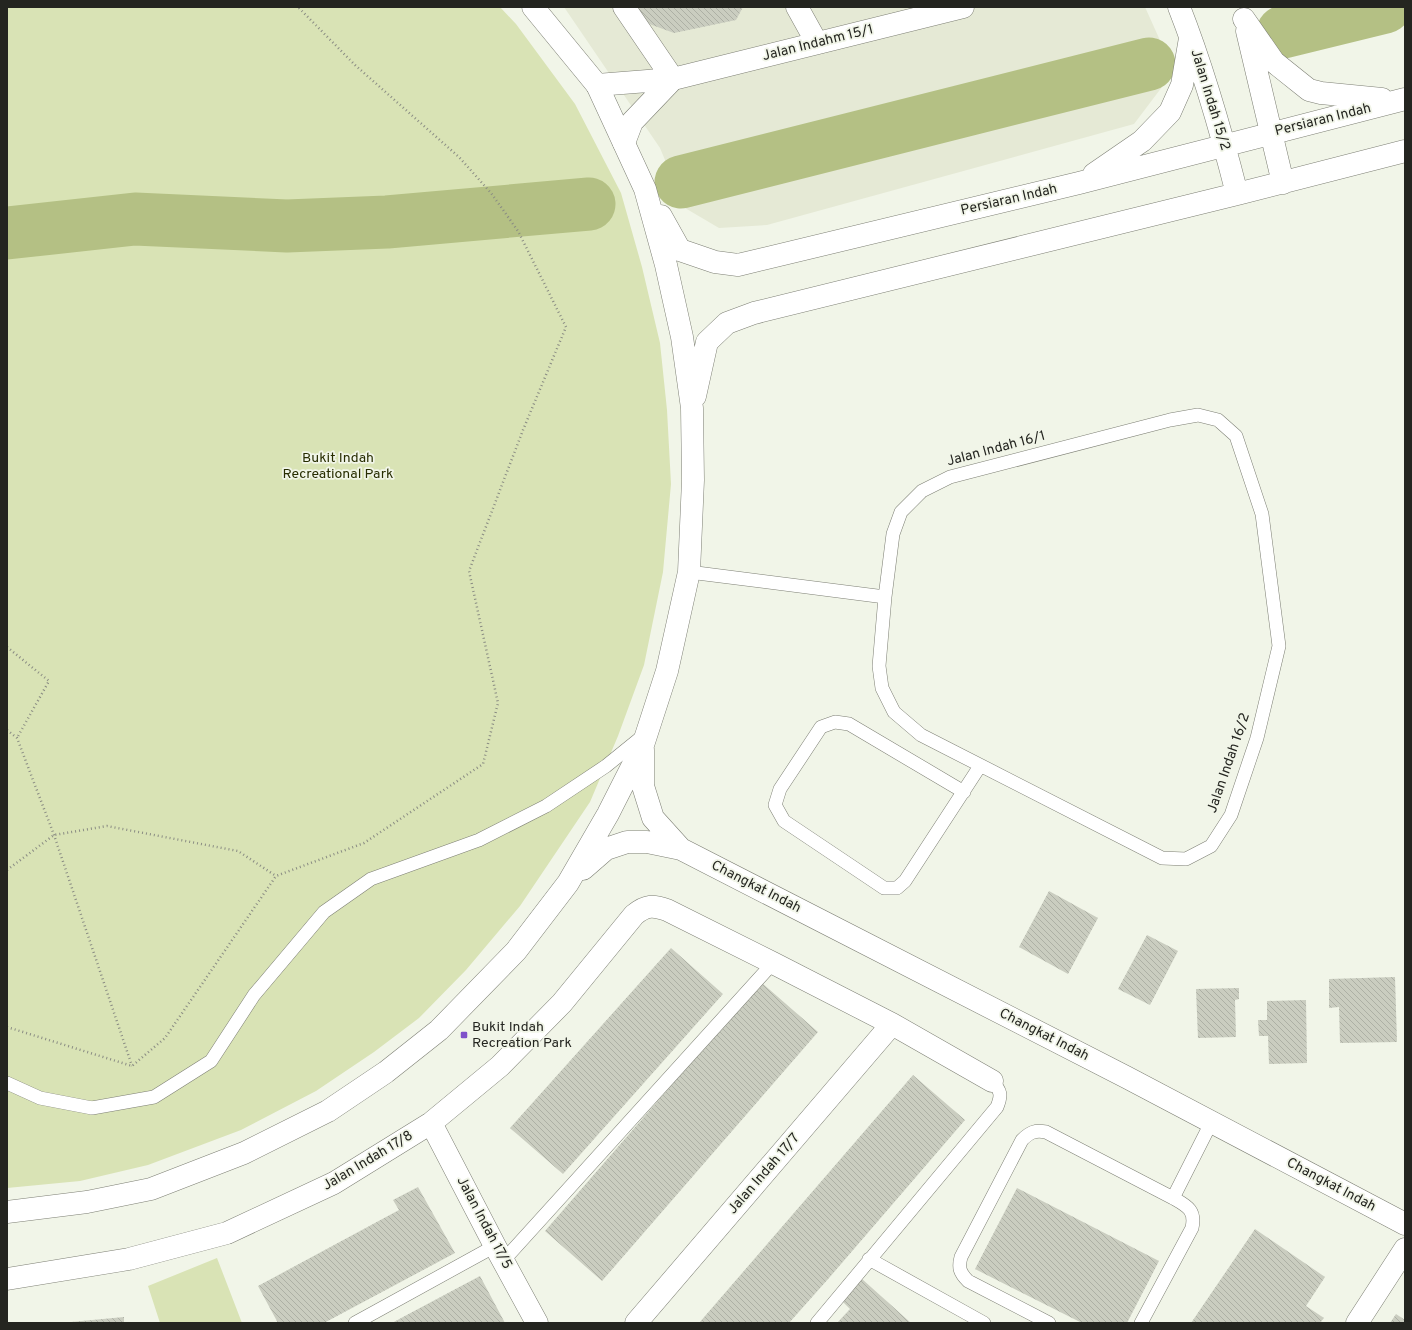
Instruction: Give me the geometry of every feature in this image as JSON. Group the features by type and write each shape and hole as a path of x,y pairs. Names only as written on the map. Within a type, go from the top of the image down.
{"street":[{"path":"7,1212 87,1202 151,1189 244,1153 328,1111 386,1072 439,1030 516,951 568,883 608,814 645,739 667,671 689,572 693,480 692,408 682,337 666,265 645,189 597,85 533,7"},
{"path":"624,7 673,79 632,122 624,144"},
{"path":"797,7 817,43"},
{"name":"Jalan Indahm 15/1","path":"597,85 673,79 963,7"},
{"name":"Jalan Indah 15/2","path":"1180,7 1191,36 1225,145 1237,194"},
{"path":"1242,13 1274,62 1309,90 1321,93 1401,100"},
{"path":"1242,13 1283,182"},
{"path":"1079,183 1142,141 1170,112 1182,84 1191,36"},
{"name":"Persiaran Indah","path":"645,189 680,250 715,262 738,265 1079,183 1401,100"},
{"path":"692,408 707,342 727,323 754,313 1405,151"},
{"name":"Changkat Indah","path":"645,739 643,786 653,818 681,849"},
{"name":"Changkat Indah","path":"568,883 606,849 627,842 647,842 681,849 1212,1121 1405,1224"},
{"name":"Jalan Indah 17/8","path":"7,1279 129,1259 227,1233 334,1183 432,1123 500,1066 562,1003 634,915 641,909 650,906 667,910 773,962"},
{"path":"773,962 892,1024 992,1081"},
{"name":"Jalan Indah 17/7","path":"636,1323 892,1024"},
{"name":"Jalan Indah 17/5","path":"432,1123 499,1254 538,1323"},
{"path":"1357,1323 1405,1249"}],"lane":[{"name":"Jalan Indah 16/2","path":"884,597 878,666 882,688 894,712 921,735 1162,858 1186,859 1211,846 1231,814 1257,738 1280,646 1262,514 1236,436 1218,420 1198,416 1170,420"},
{"name":"Jalan Indah 16/1","path":"884,597 894,534 901,512 922,491 950,477 1170,420"},
{"path":"689,572 884,597"},
{"path":"964,792 849,724 835,722 821,727 780,789 775,806 784,822 884,888 897,888 905,881 964,792 980,766"},
{"path":"7,1083 40,1098 92,1108 154,1097 211,1061 254,994 324,912 371,879 479,840 546,806 645,739"},
{"path":"355,1323 499,1254 773,962"},
{"path":"817,1323 997,1108 1001,1098 999,1088 992,1081"},
{"path":"1172,1198 1212,1121"},
{"path":"1049,1323 968,1281 961,1275 959,1266 961,1257 1022,1140 1029,1133 1038,1130 1046,1132 1184,1204 1191,1210 1194,1219 1192,1228 1141,1323"},
{"path":"870,1259 984,1323"}],"path":[{"path":"132,1066 165,1038 276,876 364,842 483,764 498,703 469,571 523,430 566,327 518,231 491,192 459,157 356,65 298,7"},
{"path":"7,647 49,681 17,738"},
{"path":"7,730 17,738 54,835 132,1066"},
{"path":"7,870 54,835 108,826 238,851 276,876"},
{"path":"7,1027 132,1066"}],"shaded area":[{"path":"564,7 1145,7 1163,47 1162,87 1134,124 767,225 719,228 685,208 660,148"}],"green space":[{"name":"Bukit Indah Recreational Park","path":"7,7 500,7 516,24 575,104 621,193 642,267 660,343 667,410 671,484 663,572 644,665 618,736 590,802 520,906 466,970 419,1018 374,1052 316,1091 241,1130 148,1165 80,1181 7,1188"},
{"path":"217,1258 242,1323 160,1323 148,1286"}],"building":[{"path":"633,7 743,7 736,20 674,33 641,21"},
{"path":"1049,891 1098,918 1068,974 1019,947"},
{"path":"1147,935 1178,951 1150,1005 1118,989"},
{"path":"671,948 723,994 563,1174 510,1128"},
{"path":"1395,977 1397,1042 1340,1043 1339,1007 1329,1008 1329,979"},
{"path":"761,982 818,1032 602,1281 545,1231"},
{"path":"1239,988 1239,999 1235,1000 1236,1037 1198,1038 1196,989"},
{"path":"1306,1000 1307,1063 1269,1064 1268,1036 1259,1036 1258,1020 1267,1020 1267,1001"},
{"path":"913,1075 965,1120 829,1278 789,1323 699,1323"},
{"path":"418,1187 455,1253 324,1323 278,1323 258,1286 399,1210 393,1200"},
{"path":"1017,1188 1159,1261 1127,1323 1082,1323 975,1269"},
{"path":"1255,1229 1325,1277 1306,1306 1324,1318 1320,1323 1191,1323"},
{"path":"480,1276 505,1323 392,1323 403,1317"},
{"path":"862,1279 911,1323 837,1323 850,1309 842,1301"},
{"path":"1396,1314 1405,1320 1405,1323 1390,1323"},
{"path":"124,1317 124,1323 71,1323 71,1322"}],"waterway":[{"path":"1283,32 1385,7"},
{"path":"681,182 1149,64"},
{"path":"7,233 135,219 287,226 387,222 589,204"}],"place":[{"name":"Bukit Indah Recreation Park","path":"464,1035"}]}
